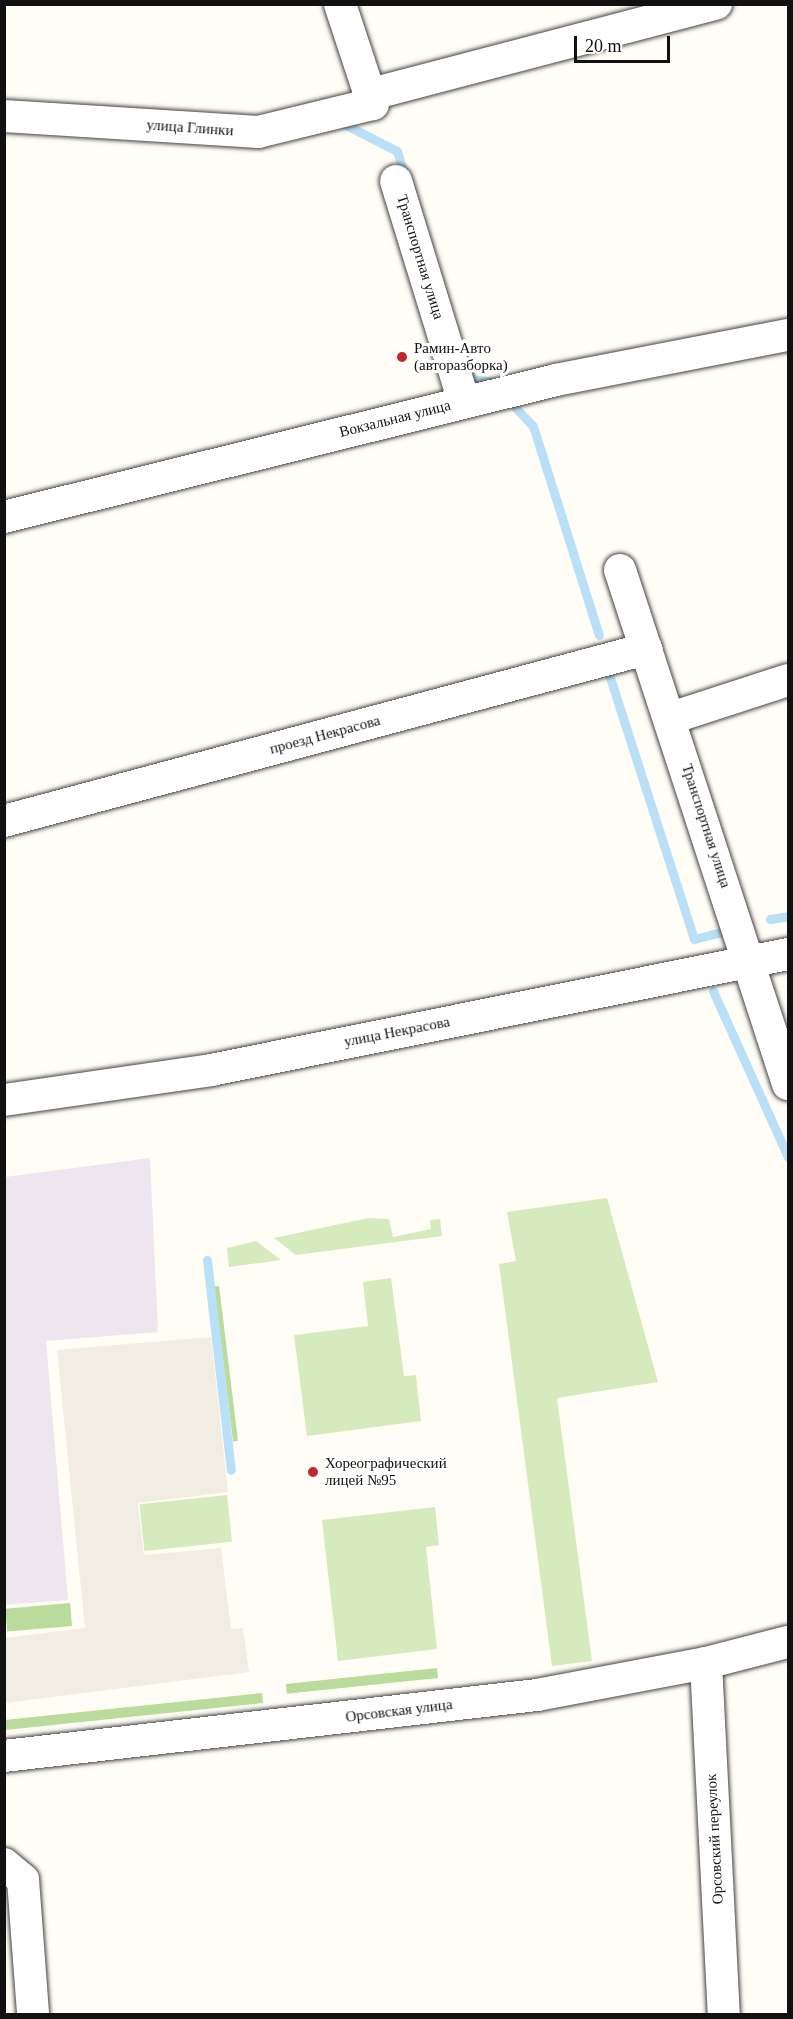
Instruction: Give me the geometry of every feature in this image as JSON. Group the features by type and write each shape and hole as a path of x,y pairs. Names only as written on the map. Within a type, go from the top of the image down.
{"street":[{"path":"340,4 370,100"},
{"name":"улица Глинки","path":"4,116 258,132 716,4"},
{"name":"Транспортная улица","path":"396,181 464,402"},
{"name":"Вокзальная улица","path":"4,517 555,380 789,335"},
{"name":"Транспортная улица","path":"620,570 751,960 789,1084"},
{"name":"проезд Некрасова","path":"4,821 646,649"},
{"path":"670,718 789,680"},
{"name":"улица Некрасова","path":"4,1100 211,1070 789,954"},
{"name":"Орсовская улица","path":"4,1756 537,1695 706,1663 789,1642"},
{"name":"Орсовский переулок","path":"706,1663 724,2014"},
{"path":"4,1864 23,1880 33,2014"}],"shaded area":[{"path":"150,1158 158,1332 46,1341 68,1600 5,1605 5,1177"},
{"path":"211,1337 228,1492 138,1503 144,1555 221,1548 231,1629 243,1628 249,1672 5,1703 5,1638 85,1628 57,1350"}],"green space":[{"path":"607,1198 658,1382 557,1398 592,1661 552,1666 499,1264 516,1261 507,1212"},
{"path":"368,1218 389,1219 393,1237 431,1229 430,1220 440,1219 442,1236 296,1255 274,1238"},
{"path":"256,1241 281,1260 229,1267 227,1248"},
{"path":"391,1278 404,1376 416,1375 421,1421 307,1436 294,1335 368,1326 363,1282"},
{"path":"219,1286 238,1441 233,1441 214,1287"},
{"path":"227,1495 232,1542 144,1551 139,1504"},
{"path":"435,1507 439,1545 426,1547 437,1649 338,1661 322,1520"},
{"path":"70,1603 72,1626 7,1632 5,1609"},
{"path":"437,1668 438,1678 287,1694 286,1684"},
{"path":"262,1693 263,1703 5,1730 4,1720"}],"waterway":[{"path":"344,124 397,151 405,177"},
{"path":"468,370 471,379 492,382"},
{"path":"515,407 533,426 599,635"},
{"path":"606,665 694,939 733,929"},
{"path":"770,919 788,916"},
{"path":"713,991 788,1157"},
{"path":"207,1260 231,1470"}],"place":[{"name":"Рамин-Авто (авторазборка)","path":"402,357"},
{"name":"Хореографический лицей №95","path":"313,1472"}]}
